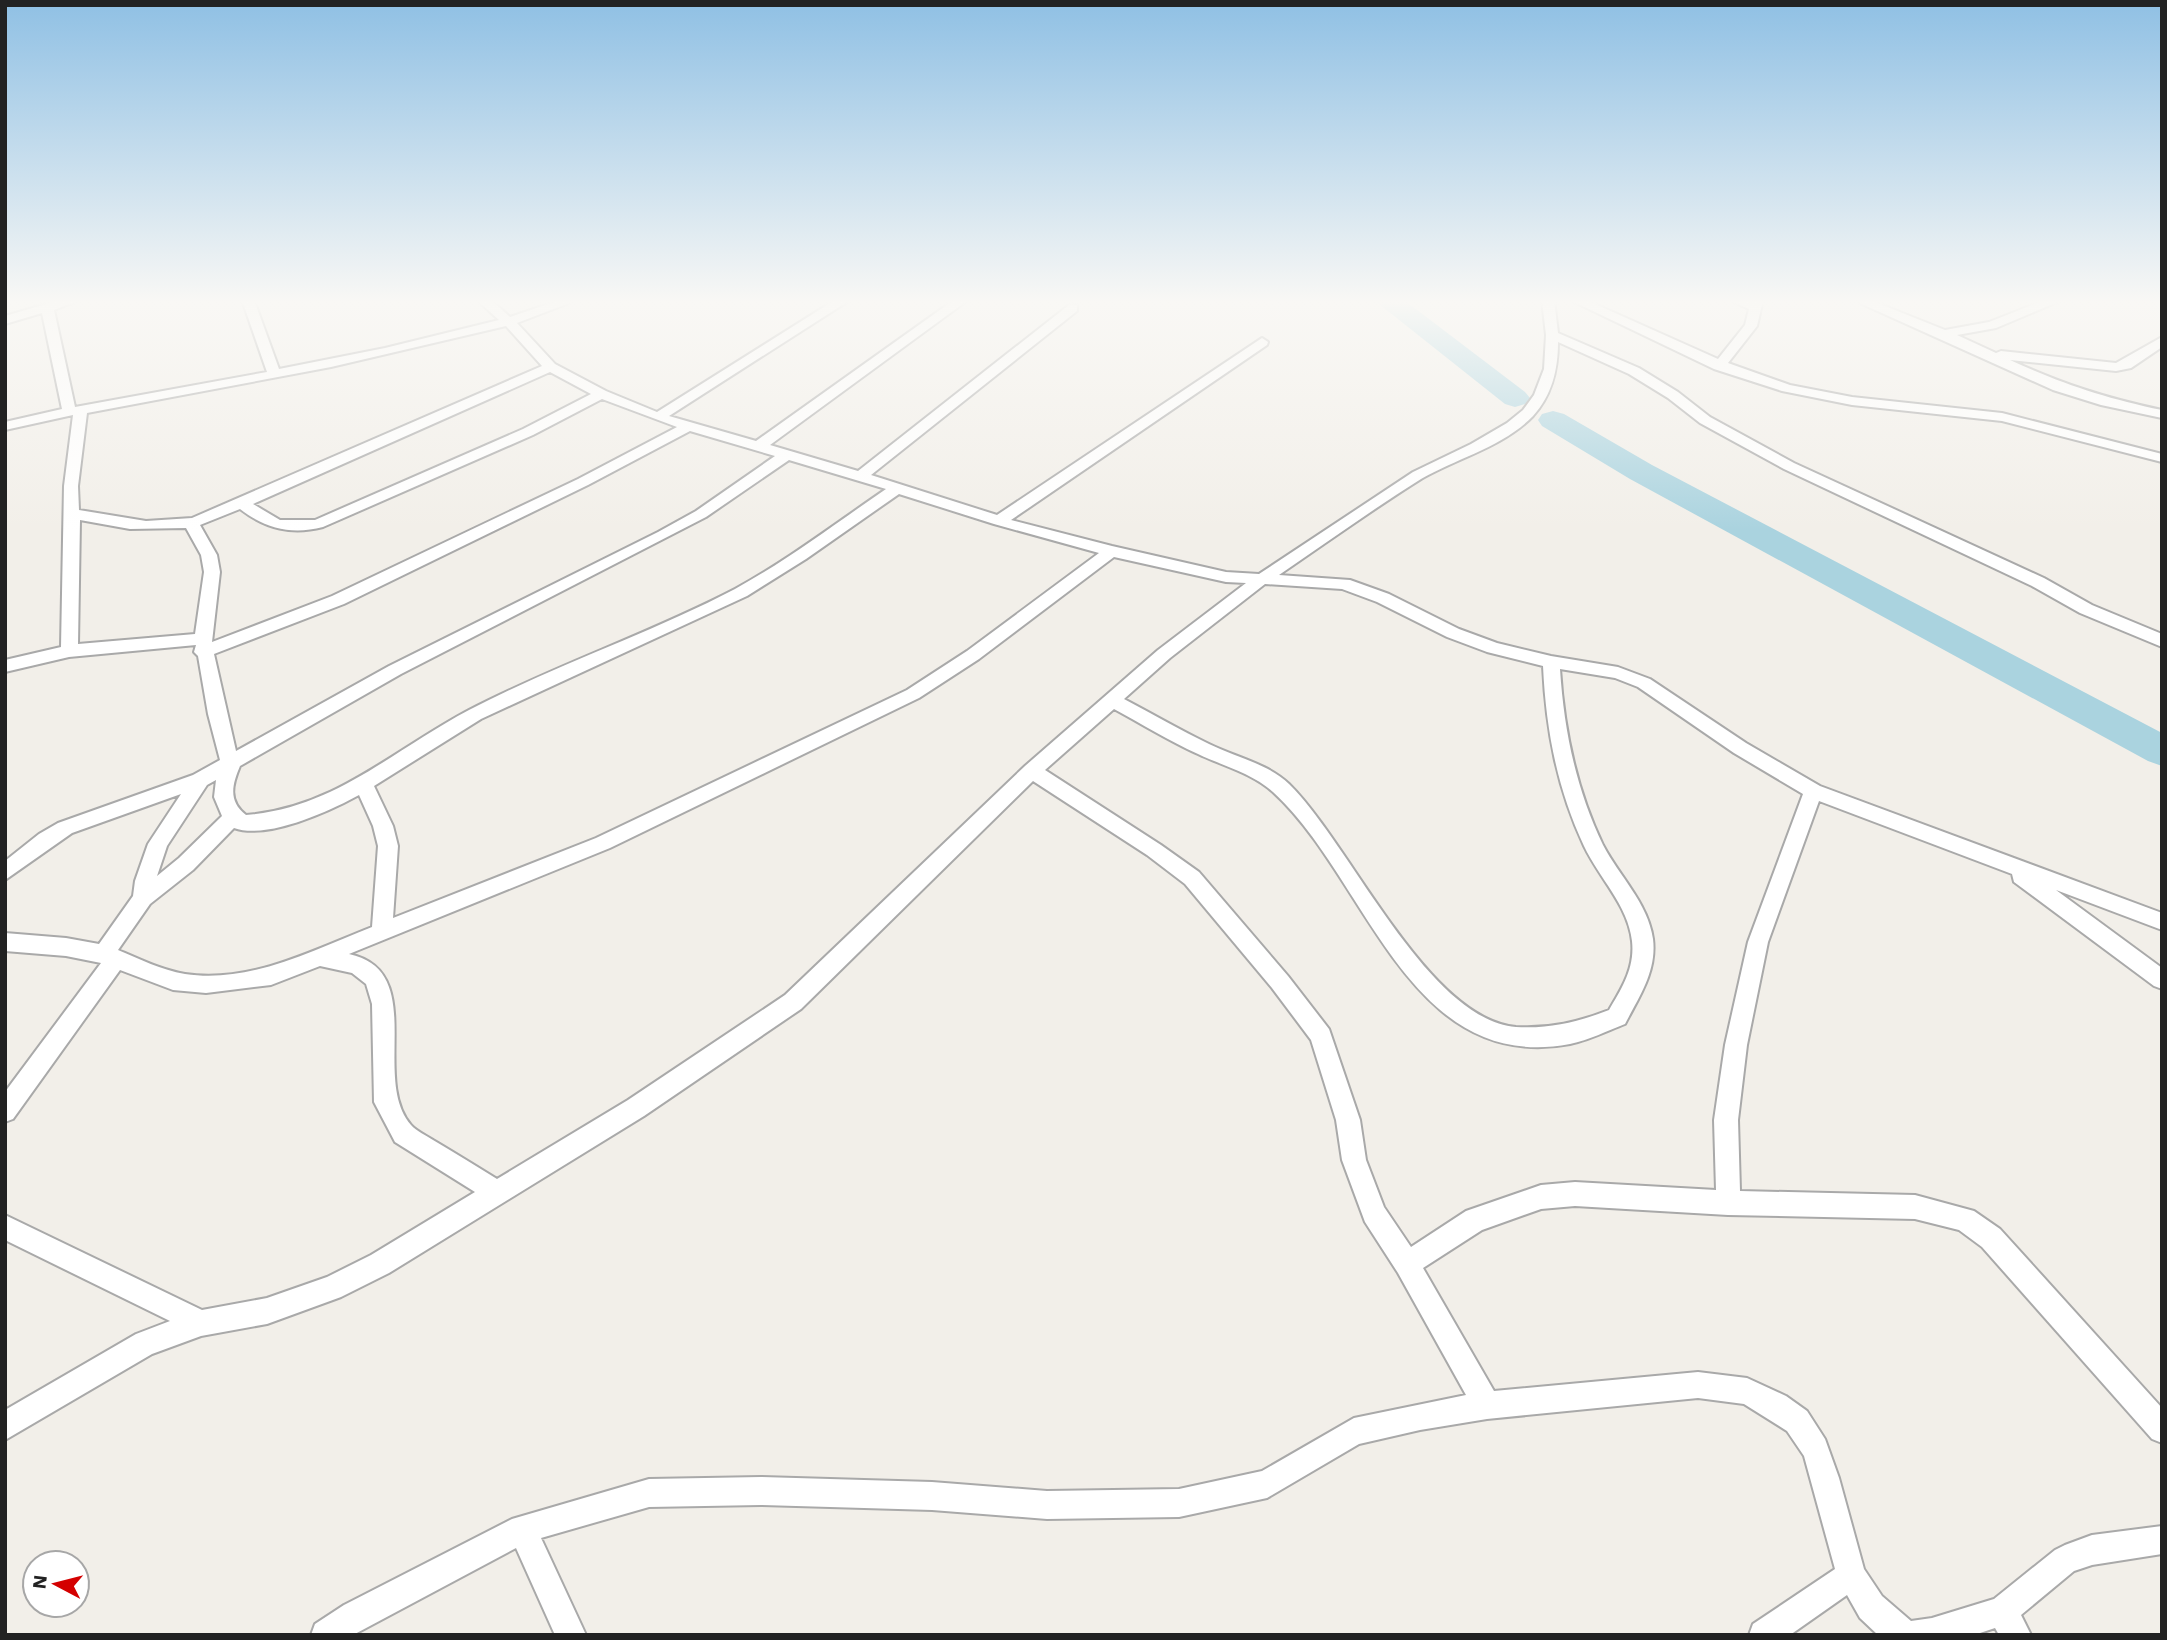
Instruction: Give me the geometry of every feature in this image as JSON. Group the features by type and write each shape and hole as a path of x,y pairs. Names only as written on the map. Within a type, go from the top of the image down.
{"street":[{"path":"66,377 75,410 71,486 69,651"},
{"path":"5,426 75,410 257,377"},
{"path":"72,513 117,523 191,523 528,377"},
{"path":"568,377 601,394 687,427 860,476 999,521 1111,551 1226,577 1344,584 1383,597 1463,637 1493,648 1551,662 1618,673 1644,683 1740,748 1813,791 2162,922"},
{"path":"658,417 722,377"},
{"path":"759,446 856,377"},
{"path":"860,476 986,377"},
{"path":"999,521 1211,377"},
{"path":"5,1426 145,1343 201,1323 267,1311 332,1288 380,1264 636,1108 793,1002 1032,771 1164,654 1259,581 1418,475 1512,426 1528,413 1541,395 1548,377"},
{"path":"1643,377 1673,395 1705,420 1789,466 2038,582 2087,609 2162,641"},
{"path":"1753,377 1806,393 1852,401 2002,417 2162,458"},
{"path":"2038,377 2077,394 2162,414"},
{"path":"242,503 265,522 289,528 318,524 528,432 601,394"},
{"path":"5,666 69,651 203,645 373,584 583,482 687,427"},
{"path":"5,872 46,839 65,828 200,780 231,765 395,670 681,526 786,455"},
{"path":"191,523 208,555 212,572 203,645 231,765 222,782 221,795 224,806 242,823 284,819 320,807 483,712 662,631 757,583 896,489"},
{"path":"5,942 68,946 110,957 185,983 216,984 271,976 603,843 913,694 973,654 1111,551"},
{"path":"1112,699 1198,747 1251,769 1279,787 1339,857 1413,973 1447,1007 1470,1023 1500,1034 1531,1037 1567,1035 1617,1017 1637,980 1644,953 1639,927 1626,897 1597,853 1566,778 1555,727 1551,662"},
{"path":"1032,771 1154,850 1192,878 1280,982 1321,1036 1348,1120 1354,1160 1374,1214 1407,1264 1487,1405"},
{"path":"5,1111 110,957 143,898 147,871 158,844 200,780"},
{"path":"363,783 383,825 388,846 382,932"},
{"path":"1728,1203 1726,1120 1736,1045 1758,942 1813,791"},
{"path":"143,898 186,864 233,817"},
{"path":"2003,863 2162,980"},
{"path":"320,957 358,965 375,979 383,1004 386,1102 403,1134 496,1192"},
{"path":"1407,1264 1475,1220 1541,1197 1575,1194 1728,1203 1915,1207 1965,1220 1991,1238 2162,1429"},
{"path":"5,1227 201,1323"},
{"path":"326,1635 355,1616 522,1529 649,1493 761,1491 932,1496 1047,1505 1180,1503 1268,1484 1354,1432 1420,1416 1487,1405 1698,1385 1747,1391 1797,1421 1815,1449 1851,1575 1871,1607 1888,1624 1905,1635"},
{"path":"522,1529 571,1635"},
{"path":"1914,1635 2009,1623 2065,1560 2092,1550 2162,1540"},
{"path":"1764,1635 1851,1575"}],"waterway":[{"path":"1487,377 1515,398"},
{"path":"1553,420 1641,472 2162,751"}]}
